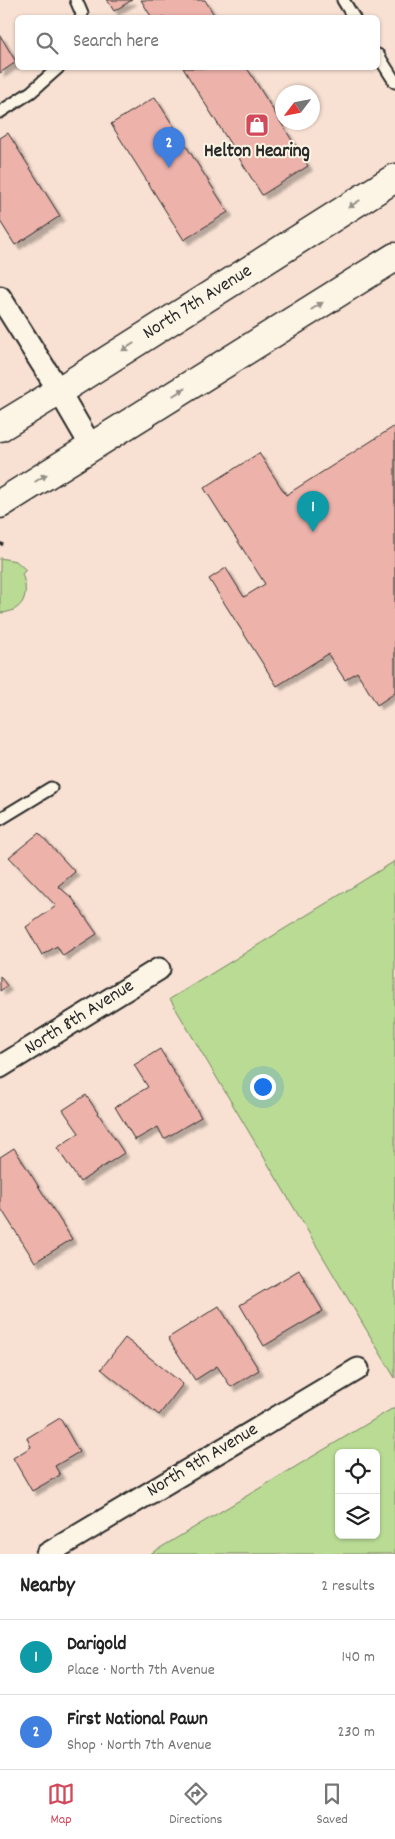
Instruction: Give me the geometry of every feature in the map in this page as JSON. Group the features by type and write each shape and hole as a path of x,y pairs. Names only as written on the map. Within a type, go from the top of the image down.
{"main road":[{"name":"North 7th Avenue","path":"0,427 395,178"},
{"path":"0,504 395,257"}],"street":[{"path":"0,297 91,446"},
{"name":"North 8th Avenue","path":"0,1067 160,969"},
{"name":"North 9th Avenue","path":"48,1554 358,1369"}],"lane":[{"path":"76,0 82,15"},
{"path":"343,0 352,15"},
{"path":"380,58 395,82"},
{"path":"0,112 31,92 56,70"},
{"path":"0,819 51,788"}],"green space":[{"path":"0,558 16,561 26,570 22,574 25,588 23,601 15,609 0,613"},
{"path":"395,861 395,1378 170,999"},
{"path":"395,1407 395,1554 150,1554"}],"building":[{"path":"107,0 132,0 114,11"},
{"path":"141,0 205,0 214,15 150,15"},
{"path":"0,35 15,63 0,73"},
{"path":"184,70 248,70 275,113 275,130 286,130 308,166 262,195"},
{"path":"155,97 228,212 184,240 111,124"},
{"path":"8,133 60,216 15,245 0,221 0,138"},
{"path":"395,426 395,693 377,705 357,672 345,680 328,654 277,686 209,579 226,568 244,597 265,584 204,488 259,453 286,495"},
{"path":"39,833 75,872 58,886 72,898 97,934 63,956 57,946 42,955 26,927 56,906 9,857"},
{"path":"0,976 7,986 0,991"},
{"path":"160,1049 201,1117 164,1139 158,1127 135,1140 115,1107 148,1087 134,1065"},
{"path":"86,1095 124,1153 80,1182 57,1148 79,1133 63,1110"},
{"path":"14,1148 72,1239 35,1262 0,1207 0,1157"},
{"path":"299,1270 323,1311 264,1346 240,1305"},
{"path":"219,1306 259,1370 231,1387 217,1366 195,1380 168,1338"},
{"path":"125,1338 183,1384 159,1415 101,1369"},
{"path":"60,1418 79,1452 55,1466 60,1475 32,1491 13,1458 31,1447 27,1438"}],"place":[{"name":"Helton Hearing","path":"257,125"},
{"name":"First National Pawn","path":"169,168"},
{"name":"Darigold","path":"313,532"}]}
